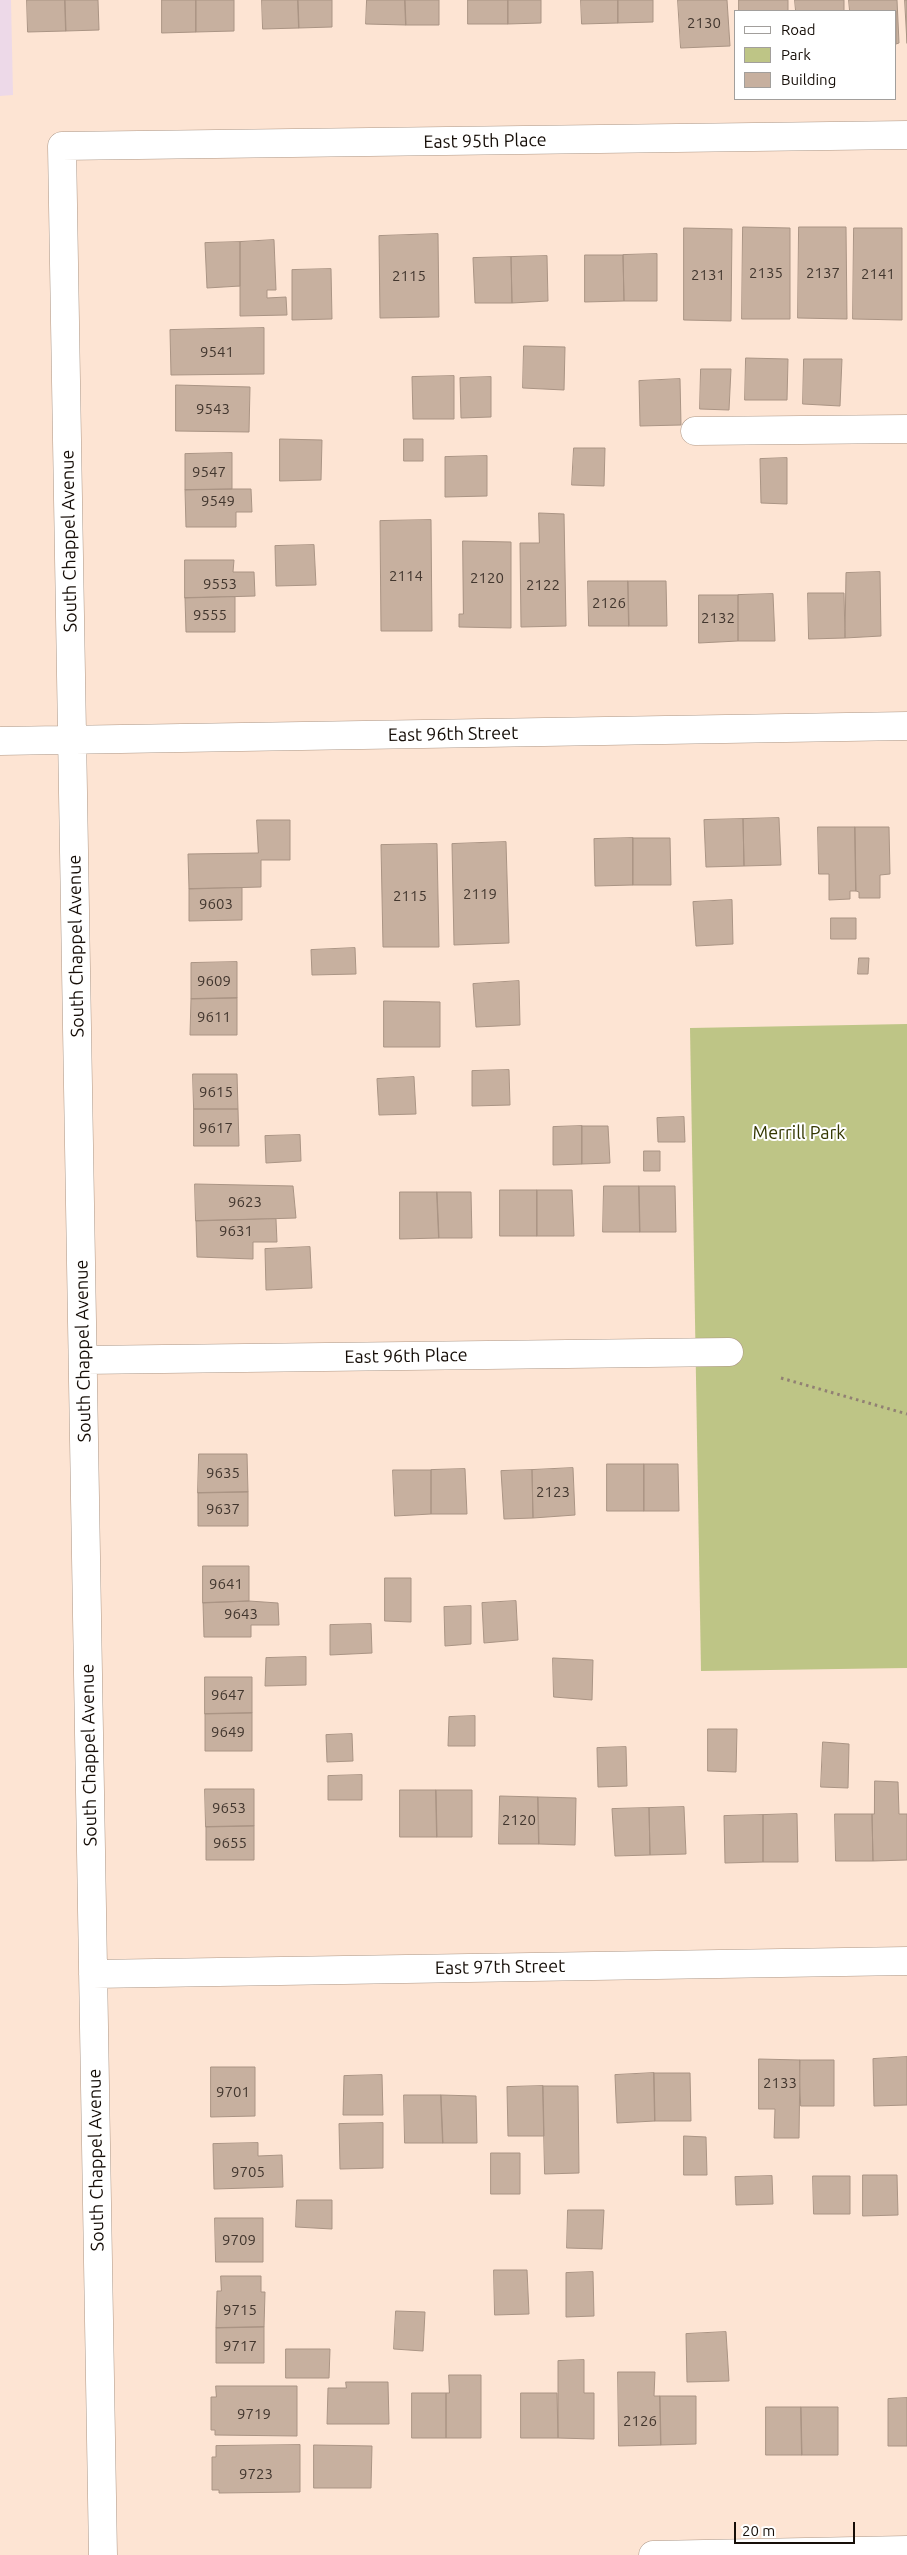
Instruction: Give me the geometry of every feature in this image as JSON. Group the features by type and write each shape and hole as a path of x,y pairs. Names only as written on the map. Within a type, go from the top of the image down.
{"street":[{"name":"East 95th Place","path":"62,146 907,135"},
{"name":"South Chappel Avenue","path":"62,146 103,2555"},
{"path":"695,431 907,429"},
{"name":"East 96th Street","path":"0,741 907,726"},
{"name":"East 96th Place","path":"83,1360 729,1352"},
{"name":"East 97th Street","path":"93,1974 907,1960"},
{"path":"653,2555 907,2550"}],"path":[{"path":"781,1378 907,1414"}],"shaded area":[{"path":"0,0 11,0 13,95 0,96"}],"green space":[{"name":"Merrill Park","path":"907,1024 907,1668 701,1671 690,1028"}],"building":[{"path":"27,0 65,0 66,31 28,32"},
{"path":"65,0 98,0 99,30 66,31"},
{"path":"162,0 196,0 196,32 162,33"},
{"path":"196,0 234,0 234,31 196,32"},
{"path":"262,0 298,0 299,28 263,29"},
{"path":"298,0 332,0 332,27 299,28"},
{"path":"367,0 405,0 406,25 366,24"},
{"path":"405,0 439,0 439,25 406,25"},
{"path":"468,0 508,0 508,24 468,24"},
{"path":"508,0 541,0 541,23 508,24"},
{"path":"581,0 618,0 618,23 582,24"},
{"path":"618,0 653,0 653,22 618,23"},
{"path":"678,0 727,0 730,46 681,48"},
{"path":"739,0 788,0 788,10 739,10"},
{"path":"795,0 844,0 844,10 796,10"},
{"path":"849,0 897,0 899,43 897,44 897,10 850,10"},
{"path":"905,0 907,0 907,43"},
{"path":"743,227 790,228 790,319 742,319"},
{"path":"799,227 846,227 847,319 798,318"},
{"path":"684,228 732,229 731,321 684,320"},
{"path":"854,228 902,228 902,320 853,319"},
{"path":"438,234 439,317 380,318 379,236"},
{"path":"274,240 276,290 267,290 267,298 286,297 287,315 240,316 240,242"},
{"path":"240,242 240,286 207,288 205,243"},
{"path":"657,254 657,301 624,301 623,255"},
{"path":"585,255 623,255 624,301 585,302"},
{"path":"547,256 548,301 512,303 511,257"},
{"path":"511,257 512,303 475,303 473,258"},
{"path":"331,269 332,319 292,320 292,270"},
{"path":"264,328 264,374 171,375 170,330"},
{"path":"524,346 565,347 564,390 523,388"},
{"path":"746,358 788,359 787,400 745,400"},
{"path":"804,359 842,359 840,406 803,404"},
{"path":"701,369 731,369 729,410 700,409"},
{"path":"454,376 454,419 413,419 412,377"},
{"path":"491,377 491,417 461,418 460,378"},
{"path":"680,379 681,425 640,426 639,381"},
{"path":"176,385 250,387 249,432 176,431"},
{"path":"280,439 322,440 321,480 280,481"},
{"path":"404,439 423,439 423,461 404,461"},
{"path":"574,448 605,448 604,486 572,485"},
{"path":"232,453 232,489 185,490 185,454"},
{"path":"487,456 487,496 445,497 445,457"},
{"path":"787,458 787,504 761,503 760,459"},
{"path":"251,489 252,512 236,512 236,527 186,527 185,490"},
{"path":"539,513 564,514 566,626 521,627 520,543 539,543"},
{"path":"431,520 432,631 381,631 380,521"},
{"path":"463,541 511,542 511,628 459,627 459,614 463,614"},
{"path":"314,545 316,585 276,586 275,546"},
{"path":"185,560 234,560 233,572 254,572 255,596 185,598"},
{"path":"880,572 881,636 845,638 846,573"},
{"path":"588,581 628,581 629,626 589,626"},
{"path":"628,581 666,581 667,626 629,626"},
{"path":"808,593 844,593 845,638 809,639"},
{"path":"773,594 775,641 738,641 738,595"},
{"path":"699,595 738,595 738,641 699,643"},
{"path":"235,597 235,632 186,632 185,598"},
{"path":"779,818 781,865 744,866 743,819"},
{"path":"743,819 744,866 706,867 704,820"},
{"path":"257,820 290,820 290,860 261,860 261,887 189,889 188,854 258,853"},
{"path":"818,827 855,827 856,891 850,891 850,899 829,900 829,874 819,874"},
{"path":"855,827 889,827 890,874 880,875 880,898 859,898 859,892 856,891"},
{"path":"633,838 633,885 595,886 594,839"},
{"path":"633,838 670,838 671,885 633,885"},
{"path":"506,842 509,943 454,945 452,844"},
{"path":"437,844 439,947 383,947 381,845"},
{"path":"242,888 242,920 189,921 189,889"},
{"path":"732,900 733,944 696,946 693,902"},
{"path":"831,918 856,918 856,939 831,939"},
{"path":"355,948 356,974 312,975 311,950"},
{"path":"859,958 869,958 868,974 858,974"},
{"path":"237,962 237,998 191,999 191,963"},
{"path":"519,981 520,1025 476,1027 473,984"},
{"path":"237,998 237,1035 190,1035 191,999"},
{"path":"384,1001 440,1002 440,1047 384,1047"},
{"path":"509,1070 510,1105 472,1106 472,1071"},
{"path":"193,1074 237,1074 238,1109 194,1109"},
{"path":"414,1077 416,1114 379,1115 377,1079"},
{"path":"194,1109 238,1109 239,1146 194,1146"},
{"path":"684,1117 685,1142 658,1142 657,1118"},
{"path":"582,1126 608,1126 610,1163 582,1164"},
{"path":"582,1126 582,1164 553,1165 553,1127"},
{"path":"300,1135 301,1161 266,1163 265,1136"},
{"path":"644,1151 660,1151 660,1171 644,1171"},
{"path":"195,1184 293,1186 296,1218 196,1221"},
{"path":"604,1186 639,1186 640,1232 603,1232"},
{"path":"639,1186 675,1186 676,1232 640,1232"},
{"path":"500,1190 537,1190 537,1236 500,1236"},
{"path":"537,1190 572,1190 574,1236 537,1236"},
{"path":"400,1192 437,1192 439,1238 400,1239"},
{"path":"437,1192 471,1192 472,1238 439,1238"},
{"path":"276,1219 277,1242 253,1242 253,1259 197,1257 196,1221"},
{"path":"310,1247 312,1288 266,1290 265,1249"},
{"path":"199,1454 247,1454 248,1492 198,1493"},
{"path":"607,1464 644,1464 644,1511 607,1511"},
{"path":"644,1464 678,1464 679,1511 644,1511"},
{"path":"573,1468 575,1515 533,1518 532,1470"},
{"path":"465,1469 467,1514 431,1514 431,1470"},
{"path":"393,1470 431,1470 431,1514 395,1516"},
{"path":"532,1470 533,1518 504,1519 501,1471"},
{"path":"248,1492 248,1526 198,1526 198,1493"},
{"path":"203,1566 249,1566 249,1601 203,1603"},
{"path":"385,1578 411,1578 411,1622 385,1621"},
{"path":"249,1601 278,1603 279,1625 251,1625 251,1637 204,1637 203,1603"},
{"path":"516,1601 518,1640 484,1643 482,1603"},
{"path":"471,1606 471,1644 445,1646 444,1607"},
{"path":"371,1624 372,1653 330,1655 330,1625"},
{"path":"306,1657 306,1685 265,1686 266,1658"},
{"path":"553,1658 593,1660 592,1700 554,1697"},
{"path":"205,1677 252,1677 252,1713 205,1714"},
{"path":"252,1713 252,1751 205,1751 205,1714"},
{"path":"475,1716 475,1746 448,1746 449,1717"},
{"path":"708,1729 737,1729 736,1772 708,1771"},
{"path":"352,1734 353,1761 327,1762 326,1735"},
{"path":"823,1742 849,1744 848,1788 821,1787"},
{"path":"626,1747 627,1786 598,1787 597,1748"},
{"path":"362,1775 362,1800 328,1800 328,1776"},
{"path":"875,1781 898,1782 899,1814 907,1814 907,1860 873,1861 872,1814 874,1814"},
{"path":"205,1789 254,1789 254,1826 206,1827"},
{"path":"400,1790 436,1790 437,1837 400,1837"},
{"path":"436,1790 472,1790 472,1837 437,1837"},
{"path":"500,1796 538,1797 539,1844 499,1844"},
{"path":"538,1797 576,1798 575,1845 539,1844"},
{"path":"684,1807 686,1854 650,1855 649,1808"},
{"path":"649,1808 650,1855 615,1856 612,1809"},
{"path":"797,1814 798,1862 763,1862 763,1815"},
{"path":"835,1814 872,1814 873,1861 836,1861"},
{"path":"763,1815 763,1862 725,1863 724,1816"},
{"path":"254,1826 254,1860 206,1860 206,1827"},
{"path":"907,2057 907,2105 874,2106 873,2059"},
{"path":"759,2059 800,2060 799,2138 774,2138 775,2109 759,2109"},
{"path":"800,2060 834,2060 834,2106 801,2106"},
{"path":"211,2067 255,2067 255,2116 211,2117"},
{"path":"654,2073 655,2121 617,2123 615,2075"},
{"path":"654,2073 690,2073 691,2121 655,2121"},
{"path":"382,2075 383,2115 343,2115 344,2076"},
{"path":"543,2086 544,2136 508,2136 507,2087"},
{"path":"543,2086 578,2086 579,2173 545,2174"},
{"path":"404,2095 441,2095 443,2143 405,2143"},
{"path":"441,2095 476,2096 477,2143 443,2143"},
{"path":"383,2123 383,2168 340,2169 339,2124"},
{"path":"684,2136 706,2137 707,2175 684,2175"},
{"path":"258,2143 258,2156 282,2155 283,2187 214,2189 213,2144"},
{"path":"491,2153 520,2153 520,2194 491,2194"},
{"path":"863,2175 897,2175 898,2215 863,2216"},
{"path":"772,2176 773,2204 736,2205 735,2177"},
{"path":"813,2176 850,2176 850,2214 814,2214"},
{"path":"297,2200 332,2200 332,2229 296,2227"},
{"path":"568,2210 604,2210 602,2249 567,2248"},
{"path":"215,2218 263,2218 263,2262 216,2262"},
{"path":"494,2270 527,2270 529,2314 495,2315"},
{"path":"593,2272 594,2316 566,2317 566,2273"},
{"path":"221,2276 261,2276 261,2292 265,2292 264,2327 216,2328 217,2291 221,2291"},
{"path":"396,2311 425,2312 423,2351 394,2349"},
{"path":"264,2327 264,2363 216,2363 216,2328"},
{"path":"726,2332 729,2381 687,2382 686,2334"},
{"path":"286,2349 330,2349 329,2378 286,2378"},
{"path":"584,2360 584,2393 594,2393 594,2439 558,2438 558,2361"},
{"path":"618,2372 655,2372 654,2396 660,2396 661,2445 619,2446"},
{"path":"449,2375 481,2375 481,2438 446,2438 446,2393 449,2393"},
{"path":"346,2382 388,2382 389,2424 327,2424 328,2388 346,2388"},
{"path":"216,2386 297,2386 297,2436 215,2435 215,2430 211,2430 211,2397 216,2397"},
{"path":"412,2393 446,2393 446,2438 412,2438"},
{"path":"521,2393 557,2393 558,2438 521,2438"},
{"path":"660,2396 696,2396 696,2444 661,2445"},
{"path":"907,2398 907,2446 888,2446 888,2399"},
{"path":"766,2407 801,2407 802,2455 766,2455"},
{"path":"801,2407 838,2407 838,2455 802,2455"},
{"path":"300,2445 300,2492 219,2493 219,2490 212,2490 212,2457 216,2457 216,2446"},
{"path":"314,2445 372,2446 371,2488 314,2488"}]}
